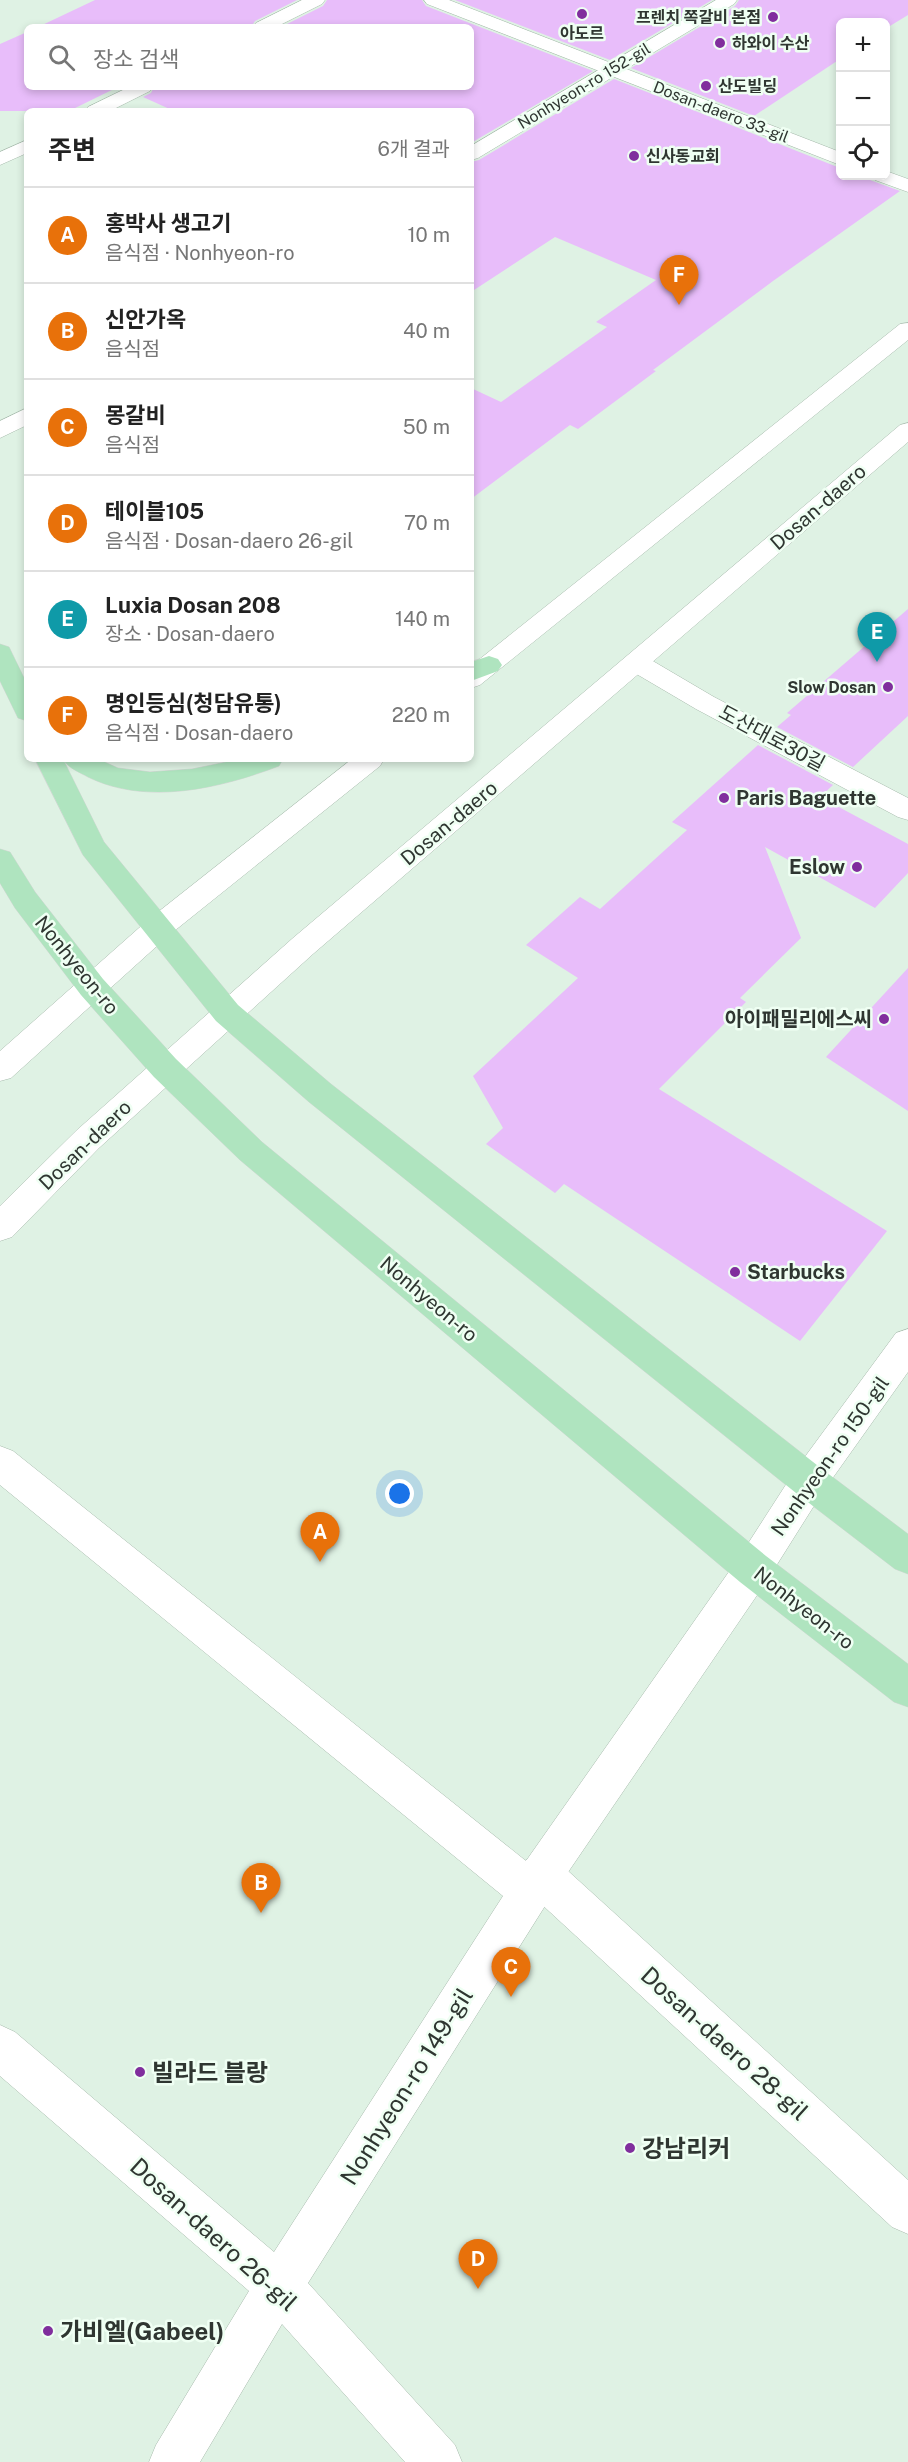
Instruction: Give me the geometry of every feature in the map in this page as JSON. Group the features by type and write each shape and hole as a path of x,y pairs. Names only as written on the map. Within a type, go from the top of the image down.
{"main road":[{"path":"268,24 316,0"},
{"name":"Dosan-daero 33-gil","path":"433,0 836,157"},
{"name":"Nonhyeon-ro 152-gil","path":"474,152 729,0"},
{"path":"102,108 137,90"},
{"path":"0,159 24,147"},
{"path":"890,179 908,186"},
{"path":"477,672 908,329"},
{"path":"0,431 24,417"},
{"name":"Dosan-daero","path":"0,1227 88,1139 227,1013 908,430"},
{"path":"0,653 24,705"},
{"name":"도산대로30길","path":"637,663 705,703 908,810"},
{"path":"50,762 93,848 227,1013 320,1093 809,1481 908,1556"},
{"path":"82,762 113,777 154,783 247,769 262,762"},
{"path":"0,1069 158,928 366,762"},
{"name":"Nonhyeon-ro","path":"0,859 25,900 92,987 165,1068 251,1151 753,1569 908,1688"},
{"name":"Nonhyeon-ro 150-gil","path":"753,1569 809,1481 908,1344"},
{"name":"Dosan-daero 28-gil","path":"0,1463 536,1883 908,2211"},
{"name":"Nonhyeon-ro 149-gil","path":"173,2462 279,2286 536,1883 753,1569"},
{"name":"Dosan-daero 26-gil","path":"0,2047 279,2286 438,2462"}],"building":[{"path":"95,0 297,0 253,24 44,24"},
{"path":"327,0 422,0 426,6 472,24 287,24 323,6"},
{"path":"455,0 712,0 610,60"},
{"path":"739,0 908,0 908,15 890,26 890,18 836,18 836,62 754,116 631,68 735,6"},
{"path":"474,25 593,71 474,141 474,108 167,108 143,97 152,90 474,90"},
{"path":"24,33 24,90 112,90 75,108 24,108 24,111 0,111 0,44"},
{"path":"614,79 836,166 836,180 870,180 900,191 773,281 578,429 570,425 474,497 474,389 501,402 607,327 596,322 656,280 555,237 474,290 474,161"},
{"path":"908,609 908,716 853,767 777,727 791,715 787,713"},
{"path":"758,745 833,785 820,797 908,844 908,873 875,908 765,847 801,938 740,998 746,1002 659,1089 887,1231 800,1341 564,1184 555,1193 486,1144 503,1128 473,1076 578,978 526,945 580,897 600,909 687,830 672,822"},
{"name":"아이패밀리에스씨","path":"908,968 908,1111 826,1057"}],"place":[{"name":"아도르","path":"582,14"},
{"name":"프렌치 쪽갈비 본점","path":"773,17"},
{"name":"하와이 수산","path":"720,43"},
{"name":"산도빌딩","path":"706,86"},
{"name":"신사동교회","path":"634,156"},
{"name":"명인등심(청담유통)","path":"679,305"},
{"name":"Luxia Dosan 208","path":"877,662"},
{"name":"Slow Dosan","path":"888,687"},
{"name":"Paris Baguette","path":"724,798"},
{"name":"Eslow","path":"857,867"},
{"name":"아이패밀리에스씨","path":"884,1019"},
{"name":"Starbucks","path":"735,1272"},
{"name":"홍박사 생고기","path":"320,1562"},
{"name":"신안가옥","path":"261,1913"},
{"name":"몽갈비","path":"511,1997"},
{"name":"빌라드 블랑","path":"140,2072"},
{"name":"강남리커","path":"630,2148"},
{"name":"테이블105","path":"478,2289"},
{"name":"가비엘(Gabeel)","path":"48,2331"}]}
